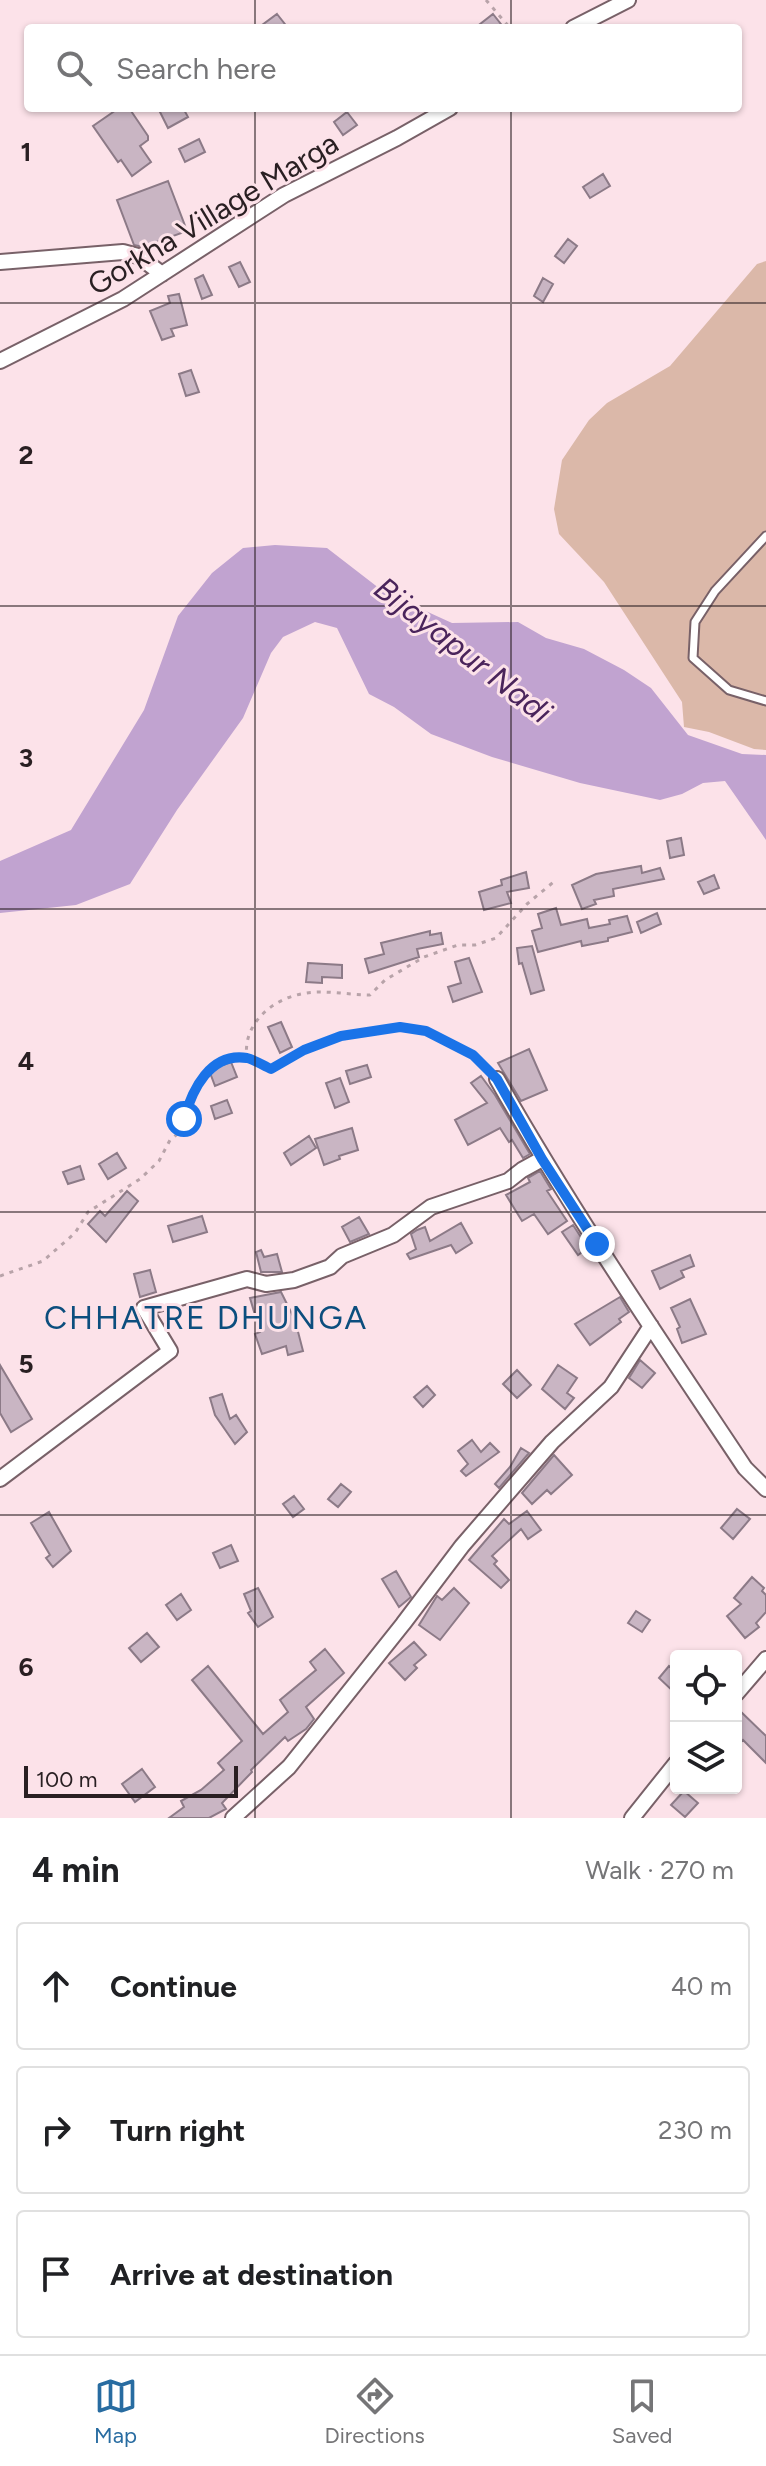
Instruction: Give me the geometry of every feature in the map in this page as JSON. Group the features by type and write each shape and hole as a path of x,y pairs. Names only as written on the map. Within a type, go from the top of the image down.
{"street":[{"path":"581,24 628,0"},
{"name":"Gorkha Village Marga","path":"0,361 85,319 162,274 284,195 443,112"},
{"path":"0,262 123,252 138,256 162,274"},
{"path":"497,1079 542,1159 651,1326 745,1468 766,1489"},
{"path":"0,1479 170,1351 144,1308 247,1279 266,1284 280,1282 330,1267 342,1256 393,1235 431,1207 508,1181 542,1159"},
{"path":"233,1818 289,1767 462,1546 552,1442 611,1387 651,1326"},
{"path":"742,1687 766,1659"},
{"path":"632,1818 670,1770"}],"lane":[{"path":"766,536 715,591 695,622 693,658 729,690 766,701"}],"path":[{"path":"486,0 507,24"},
{"path":"247,1058 245,1043 253,1024 273,1006 301,994 370,995 385,980 424,957 458,945 475,945 496,938 527,904 556,880"},
{"path":"0,1276 43,1261 75,1233 88,1212 140,1179 159,1161 170,1140 180,1132 188,1104 208,1068 247,1058 271,1069 304,1050 341,1036 400,1027 426,1031 473,1055 497,1079"}],"shaded area":[{"path":"766,261 766,750 684,727 682,702 604,582 559,534 554,509 562,460 589,420 607,403 670,366 757,264"}],"water":[{"name":"Bijayapur Nadi","path":"275,545 327,548 384,592 452,623 518,622 546,638 584,649 651,688 688,735 742,754 766,755 766,840 725,781 703,783 682,794 660,800 580,783 492,757 431,734 394,707 369,694 337,628 315,622 283,637 271,653 243,718 177,810 130,884 76,905 0,913 0,861 71,830 144,710 178,616 212,573 243,548"}],"building":[{"path":"277,14 285,24 263,24"},
{"path":"493,14 501,24 480,24"},
{"path":"113,112 132,112 148,136 148,140 140,146 151,162 132,176 121,160 118,162 93,126"},
{"path":"160,112 185,112 188,117 168,128"},
{"path":"347,112 357,125 343,135 334,122"},
{"path":"199,139 205,152 185,162 179,149"},
{"path":"603,174 610,186 590,198 583,187"},
{"path":"168,181 187,231 143,247 134,245 117,200"},
{"path":"568,239 577,246 564,263 555,256"},
{"path":"240,262 250,282 239,287 229,267"},
{"path":"203,275 212,295 202,299 195,279"},
{"path":"543,278 553,284 543,302 534,296"},
{"path":"179,294 187,325 171,329 174,336 162,340 150,311 170,303 168,296"},
{"path":"191,370 199,392 186,396 179,374"},
{"path":"681,838 684,855 670,858 667,841"},
{"path":"641,866 642,873 660,868 664,879 613,889 614,896 594,900 596,904 582,909 572,885 596,874"},
{"path":"526,872 529,888 507,892 511,903 484,910 479,892 502,885 501,880"},
{"path":"714,875 719,888 704,894 698,882"},
{"path":"556,908 561,925 587,919 589,928 610,924 609,920 627,916 632,932 608,938 608,941 582,946 581,941 538,952 532,931 542,928 538,914"},
{"path":"657,913 661,924 641,933 637,922"},
{"path":"430,931 430,935 441,933 443,944 417,949 419,957 369,973 365,959 384,954 381,943"},
{"path":"532,946 544,990 531,994 522,963 519,964 517,948"},
{"path":"469,958 482,992 453,1002 448,987 461,983 455,962"},
{"path":"308,963 342,965 342,978 322,977 322,983 306,982"},
{"path":"281,1022 292,1047 280,1053 268,1027"},
{"path":"529,1049 547,1090 521,1101 498,1063"},
{"path":"231,1062 237,1077 215,1086 209,1070"},
{"path":"367,1065 371,1077 350,1084 346,1071"},
{"path":"481,1076 530,1154 523,1158 500,1128 468,1145 455,1120 487,1103 471,1083"},
{"path":"340,1078 349,1102 335,1108 326,1083"},
{"path":"227,1100 232,1113 215,1119 211,1106"},
{"path":"352,1128 358,1150 324,1165 315,1139"},
{"path":"309,1136 316,1148 291,1165 284,1153"},
{"path":"117,1153 126,1168 108,1179 99,1164"},
{"path":"80,1166 84,1179 68,1184 63,1172"},
{"path":"540,1171 551,1189 547,1191 567,1221 548,1234 534,1214 522,1221 506,1195 530,1182 528,1178"},
{"path":"127,1191 138,1201 106,1242 88,1224 100,1211 105,1216"},
{"path":"202,1216 207,1232 173,1242 168,1226"},
{"path":"359,1217 369,1234 350,1242 342,1227"},
{"path":"461,1223 472,1243 456,1253 451,1245 410,1259 407,1254 416,1249 411,1234 425,1227 430,1241"},
{"path":"573,1225 588,1248 578,1255 562,1232"},
{"path":"261,1250 264,1257 277,1254 282,1272 261,1272 256,1252"},
{"path":"690,1255 694,1266 681,1271 684,1277 660,1289 652,1271"},
{"path":"150,1270 156,1292 140,1297 134,1274"},
{"path":"281,1292 295,1320 303,1351 288,1355 286,1346 262,1354 255,1334 260,1332 250,1298"},
{"path":"620,1297 629,1312 619,1319 621,1322 590,1345 575,1324"},
{"path":"690,1299 706,1334 682,1343 677,1329 680,1327 671,1308"},
{"path":"640,1360 655,1373 642,1388 629,1378"},
{"path":"0,1365 32,1419 11,1432 0,1413"},
{"path":"558,1365 577,1378 567,1393 574,1398 565,1409 542,1389"},
{"path":"517,1370 531,1385 517,1398 503,1384"},
{"path":"427,1386 435,1395 423,1407 414,1397"},
{"path":"222,1394 230,1419 236,1415 247,1432 235,1444 215,1415 210,1398"},
{"path":"472,1440 481,1452 490,1443 499,1452 466,1476 461,1471 468,1464 458,1451"},
{"path":"521,1448 529,1453 499,1488 495,1484"},
{"path":"554,1455 572,1475 551,1494 547,1490 532,1504 522,1493"},
{"path":"341,1484 351,1492 338,1507 328,1499"},
{"path":"294,1496 304,1509 293,1517 283,1504"},
{"path":"737,1509 750,1519 733,1539 721,1528"},
{"path":"527,1511 541,1530 528,1539 521,1529 492,1556 497,1561 494,1564 509,1580 501,1588 469,1560 504,1519 509,1524"},
{"path":"49,1512 71,1551 53,1567 46,1558 50,1555 31,1523"},
{"path":"231,1545 238,1561 220,1568 213,1553"},
{"path":"396,1571 411,1597 399,1607 382,1579"},
{"path":"752,1577 764,1588 766,1612 756,1623 759,1627 745,1638 727,1616 741,1604 734,1598"},
{"path":"258,1588 273,1617 258,1627 248,1613 251,1611 244,1594"},
{"path":"454,1588 469,1603 440,1640 419,1625 437,1596 442,1600"},
{"path":"181,1594 191,1610 177,1620 166,1605"},
{"path":"636,1611 650,1620 642,1632 628,1623"},
{"path":"147,1633 159,1647 141,1662 129,1648"},
{"path":"414,1642 426,1655 414,1665 417,1668 405,1680 389,1663"},
{"path":"325,1649 344,1673 306,1707 314,1719 306,1729 288,1741 285,1737 251,1770 222,1803 226,1809 209,1818 169,1818 184,1807 181,1801 201,1790 224,1770 218,1763 242,1741 192,1680 208,1666 263,1734 288,1712 280,1700 316,1670 310,1662"},
{"path":"669,1666 670,1667 670,1688 659,1678"},
{"path":"742,1713 766,1736 766,1763 743,1740"},
{"path":"142,1769 155,1787 135,1802 122,1784"},
{"path":"681,1794 688,1794 698,1803 685,1817 671,1805"}],"district":[{"name":"CHHATRE DHUNGA","path":"206,1318"}],"route":[{"path":"184,1119 188,1104 208,1068 226,1061 247,1058 271,1069 304,1050 341,1036 400,1027 426,1031 473,1055 497,1079 542,1159 597,1244"}]}
